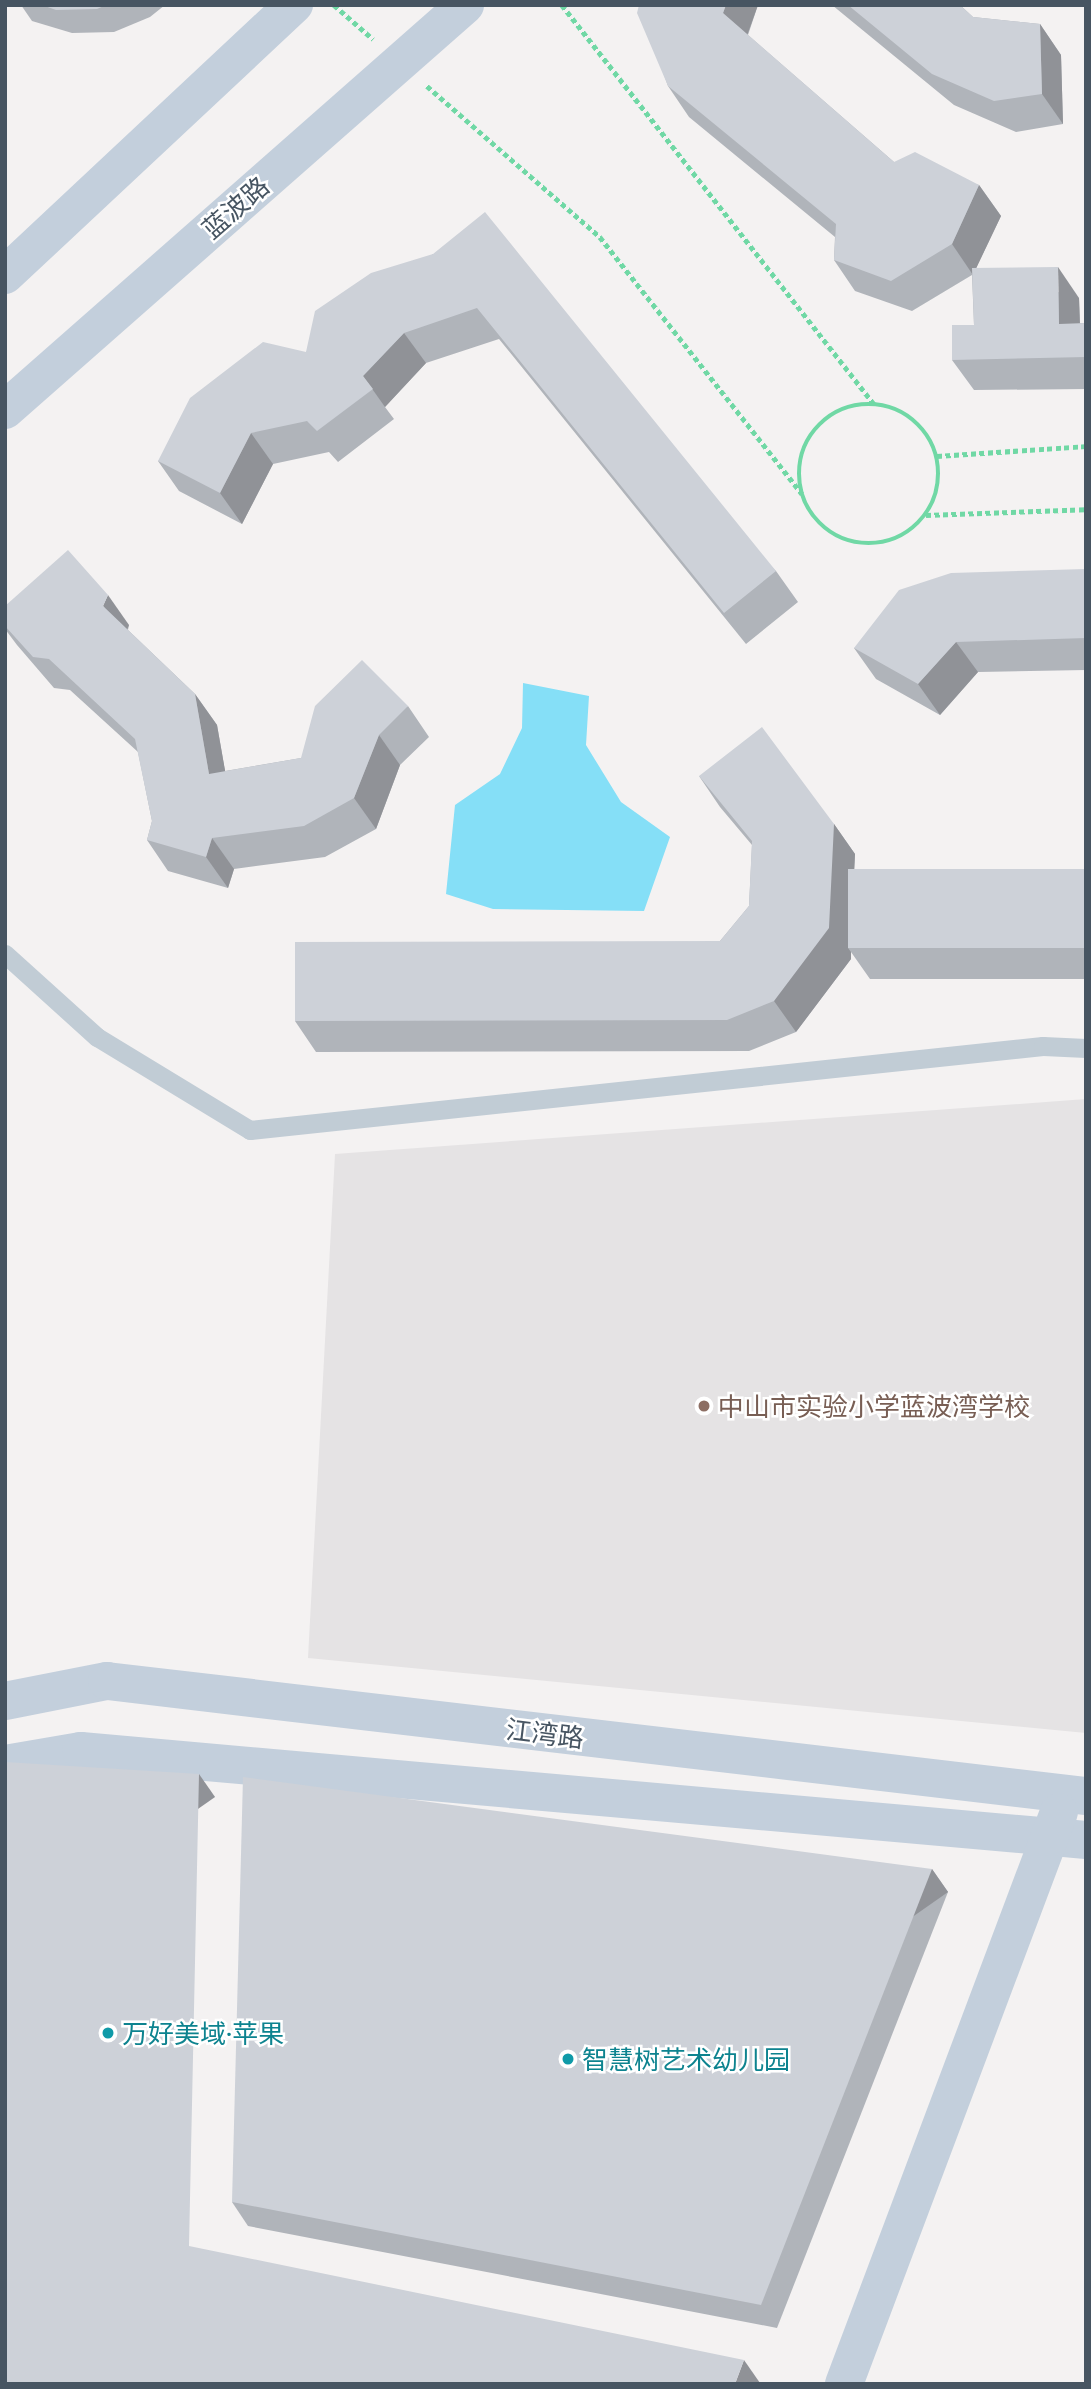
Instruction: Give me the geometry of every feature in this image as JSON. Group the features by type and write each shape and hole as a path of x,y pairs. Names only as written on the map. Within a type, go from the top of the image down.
{"street":[{"path":"5,275 294,5"},
{"name":"蓝波路","path":"5,410 465,5"},
{"name":"江湾路","path":"5,1701 107,1681 1075,1795"},
{"path":"5,1764 81,1751 1068,1838"},
{"path":"844,2384 1068,1838 1075,1795"}],"lane":[{"path":"5,954 97,1037 250,1130 1043,1046 1086,1048"}],"path":[{"path":"334,5 600,237 802,494 823,526 858,542 896,539 926,515 939,477 937,456 914,420 874,404 852,406 831,415 814,430 803,450 802,494"},
{"path":"562,5 874,404"},
{"path":"937,456 1086,446"},
{"path":"926,515 1086,509"}],"shaded area":[{"name":"中山市实验小学蓝波湾学校","path":"1086,1099 1086,1733 308,1658 335,1154"}],"water":[{"path":"523,683 589,696 586,745 621,802 670,837 644,911 493,909 446,894 455,805 500,774 522,728"}],"building":[{"path":"42,5 106,5 97,9 56,10"},
{"path":"639,5 726,5 723,13 894,162 915,152 979,185 952,244 891,281 834,260 836,224 668,86 637,13"},
{"path":"848,5 960,5 973,17 1040,24 1042,94 994,101 932,74"},
{"path":"485,212 776,571 724,613 477,308 404,333 363,376 373,389 317,431 307,421 251,433 220,493 158,461 190,398 263,342 306,352 315,311 371,273 433,254"},
{"path":"1058,267 1059,324 1086,323 1086,357 952,360 952,325 974,325 972,268"},
{"path":"68,550 108,595 103,606 195,694 209,774 301,758 315,706 362,660 408,706 379,735 354,798 304,826 212,838 206,857 147,840 152,821 135,739 49,659 33,657 5,626 5,606"},
{"path":"1086,569 1086,638 956,642 918,684 854,648 899,590 951,573"},
{"path":"762,727 834,824 829,928 774,1001 727,1020 295,1021 295,942 720,941 749,906 752,841 699,776"},
{"path":"848,869 1086,869 1086,948 848,948"},
{"name":"万好美域·苹果","path":"5,1762 199,1774 189,2246 744,2360 735,2384 5,2384"},
{"name":"智慧树艺术幼儿园","path":"243,1777 932,1869 761,2305 232,2202"}],"place":[{"name":"中山市实验小学蓝波湾学校","path":"704,1406"},
{"name":"万好美域·苹果","path":"108,2033"},
{"name":"智慧树艺术幼儿园","path":"568,2059"}]}
